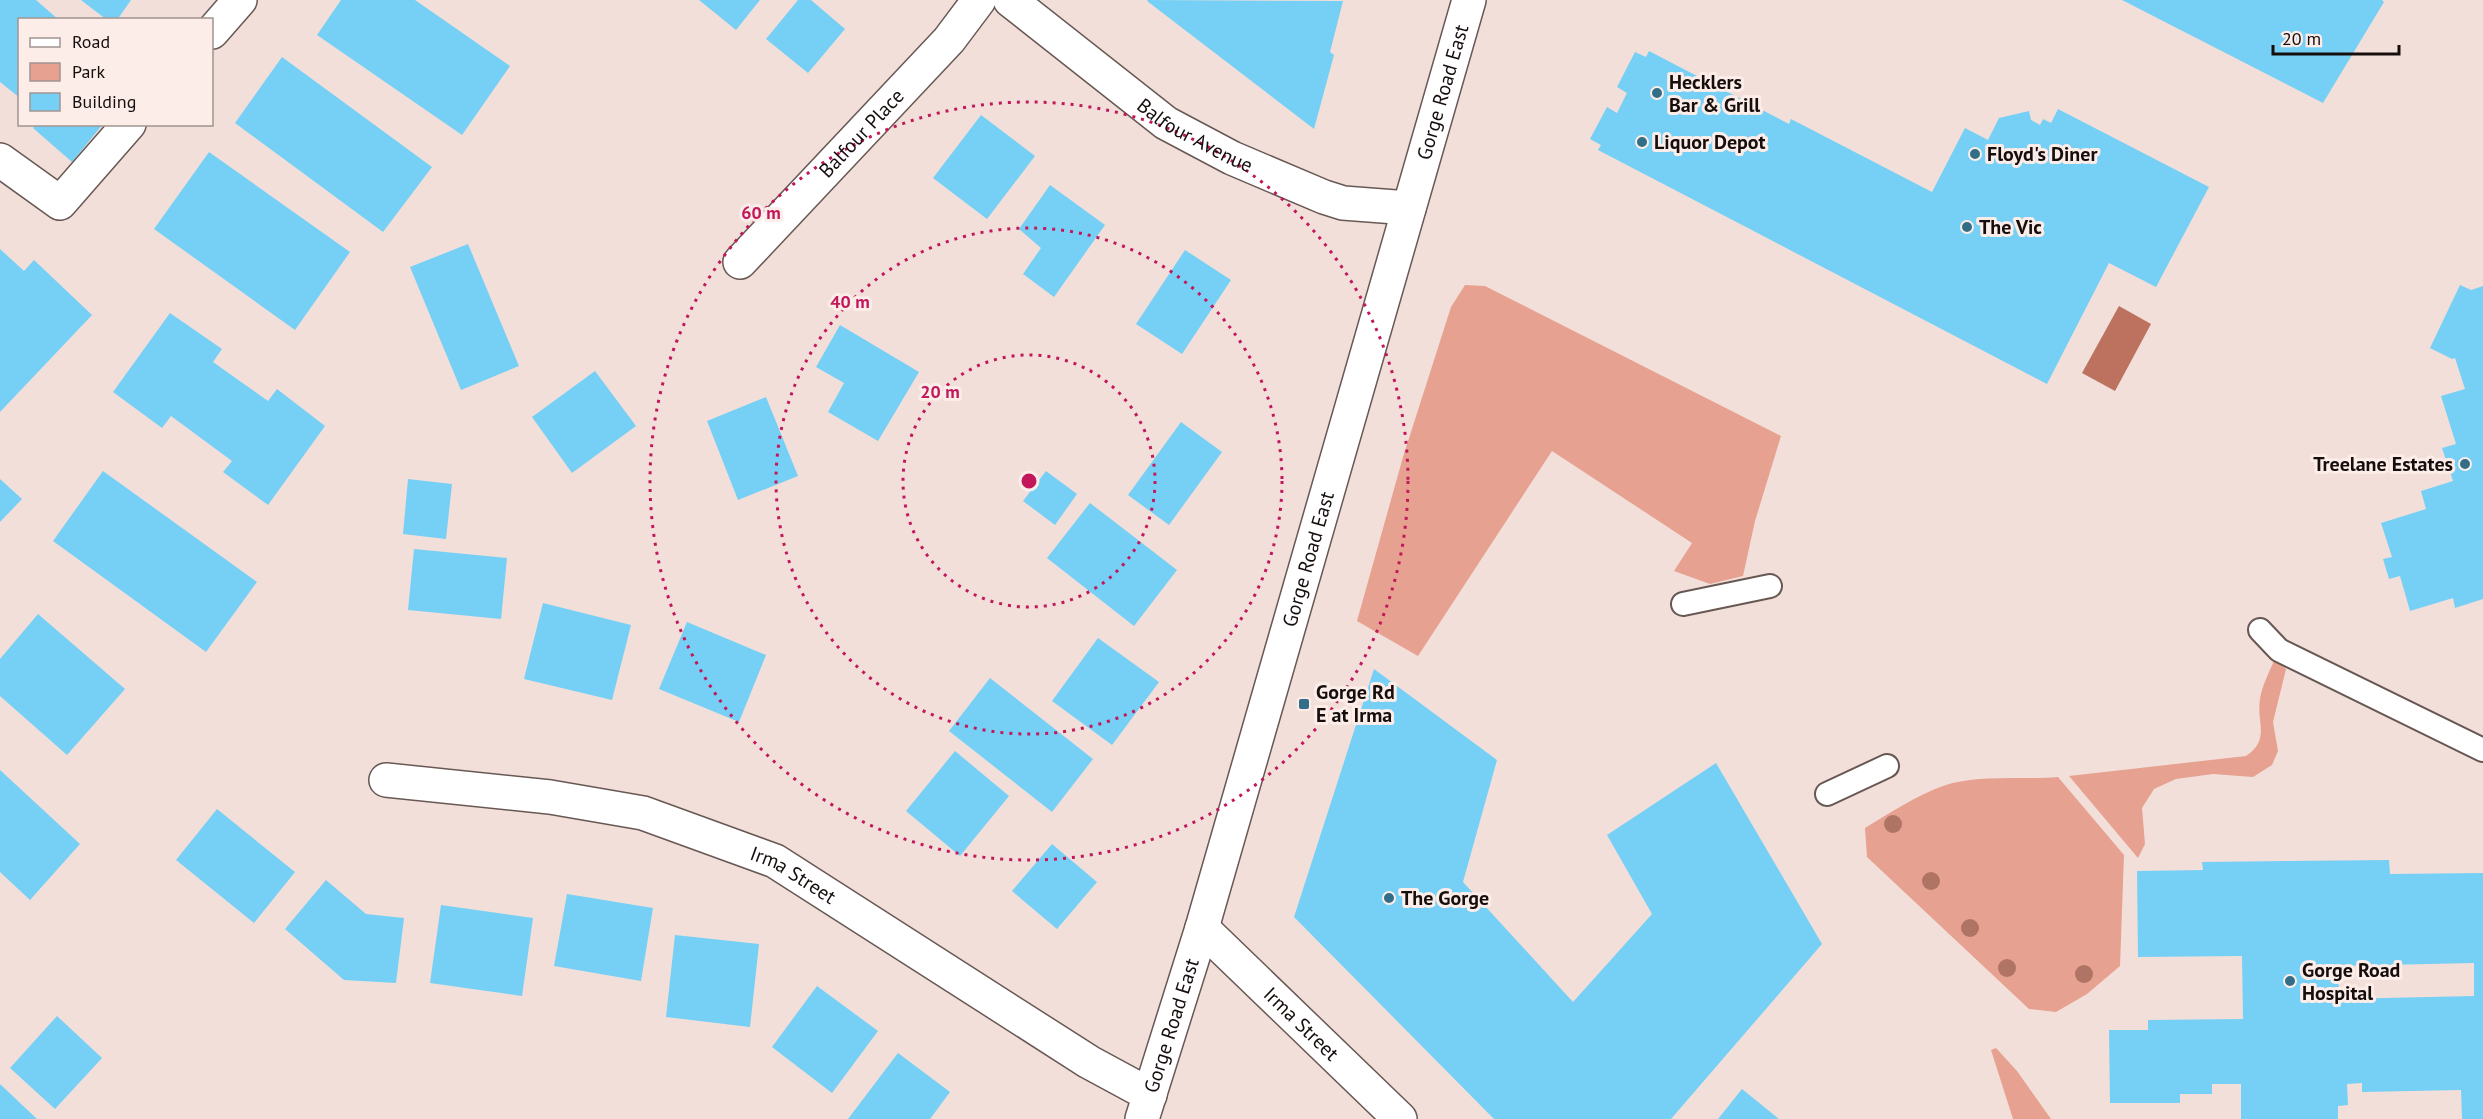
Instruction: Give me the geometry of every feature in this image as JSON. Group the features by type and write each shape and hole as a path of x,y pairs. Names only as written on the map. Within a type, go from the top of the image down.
{"street":[{"path":"213,31 240,0"},
{"name":"Balfour Place","path":"740,262 949,40 979,0"},
{"name":"Balfour Avenue","path":"1010,0 1166,123 1232,158 1343,203 1409,208"},
{"name":"Gorge Road East","path":"1146,1107 1202,928 1468,0"},
{"path":"0,160 60,203 127,126"},
{"name":"Irma Street","path":"386,780 550,797 643,813 775,861 1089,1062 1146,1107"},
{"name":"Irma Street","path":"1202,928 1400,1119"}],"lane":[{"path":"1683,604 1770,586"},
{"path":"2260,630 2279,650 2483,750"},
{"path":"1827,794 1887,766"}],"green space":[{"path":"1465,285 1485,286 1781,436 1755,521 1743,576 1710,584 1674,571 1692,543 1552,451 1418,656 1357,621 1403,457 1451,307"},
{"path":"2275,658 2286,669 2273,722 2278,751 2272,765 2253,777 2213,774 2176,779 2154,789 2142,808 2145,844 2138,858 2069,776 2246,756 2254,750 2260,737 2260,699"},
{"path":"2058,777 2124,855 2120,966 2087,994 2056,1012 2029,1009 1867,857 1865,828 1903,805 1956,782"},
{"path":"1996,1048 2017,1071 2051,1119 2013,1119 1991,1050"}],"shaded area":[{"path":"2119,306 2151,324 2115,391 2082,373"}],"building":[{"path":"0,0 36,0 57,18 18,18 18,96 0,82"},
{"path":"81,0 131,0 118,18 104,18"},
{"path":"341,0 415,0 510,66 462,135 317,35"},
{"path":"699,0 760,0 736,30"},
{"path":"798,0 811,0 845,29 808,73 766,39"},
{"path":"2122,0 2382,0 2384,2 2323,103"},
{"path":"1147,1 1343,1 1330,52 1334,55 1314,129"},
{"name":"The Vic","path":"1649,51 1789,124 1791,119 1932,192 1965,128 1988,140 1999,118 2029,111 2031,120 2040,125 2043,119 2051,123 2058,109 2209,187 2156,287 2109,263 2047,384 1598,150 1601,145 1590,139 1607,107 1617,113 1627,93 1617,87 1635,52 1646,57"},
{"path":"282,57 432,167 383,232 235,123"},
{"path":"981,115 1035,156 987,219 933,178"},
{"path":"34,126 101,126 72,162 33,128"},
{"path":"209,152 350,252 295,330 154,229"},
{"path":"1050,185 1105,225 1054,297 1023,274 1041,248 1019,229"},
{"path":"468,244 519,366 461,390 410,267"},
{"path":"0,249 24,271 34,260 92,315 0,412"},
{"path":"1185,250 1231,280 1182,354 1136,324"},
{"name":"Treelane Estates","path":"2460,285 2471,290 2483,286 2483,599 2455,608 2453,598 2410,611 2400,576 2389,579 2383,559 2392,557 2381,523 2426,509 2421,491 2453,481 2442,448 2456,444 2441,396 2465,389 2455,358 2452,359 2430,348"},
{"path":"170,313 222,349 213,362 268,401 277,389 325,426 268,505 223,472 232,461 171,416 162,428 113,392"},
{"path":"840,325 919,372 878,441 828,412 844,383 816,367"},
{"path":"595,371 636,426 572,473 532,417"},
{"path":"766,397 798,476 738,500 707,421"},
{"path":"1181,422 1222,452 1169,525 1128,495"},
{"path":"103,471 257,582 206,652 53,541"},
{"path":"1046,471 1077,494 1055,525 1023,501"},
{"path":"0,479 22,499 0,522"},
{"path":"408,479 452,484 446,539 403,534"},
{"path":"1090,503 1177,570 1134,626 1047,558"},
{"path":"414,549 507,558 501,619 408,610"},
{"path":"543,603 631,625 612,700 524,679"},
{"path":"38,614 125,689 67,755 0,696 0,659"},
{"path":"687,622 766,655 739,722 659,689"},
{"path":"1098,638 1159,682 1112,745 1052,701"},
{"name":"The Gorge","path":"1374,669 1497,760 1463,882 1573,1002 1652,914 1607,835 1716,763 1822,944 1671,1119 1494,1119 1294,917"},
{"path":"990,678 1093,759 1052,812 949,731"},
{"path":"955,751 1009,796 960,856 906,811"},
{"path":"0,770 80,844 30,900 0,872"},
{"path":"217,809 295,872 254,923 176,860"},
{"path":"1052,844 1097,882 1057,929 1012,891"},
{"name":"Gorge Road Hospital","path":"2389,860 2390,874 2483,873 2483,1119 2462,1119 2461,1090 2362,1092 2362,1083 2347,1084 2348,1105 2338,1106 2338,1119 2241,1119 2241,1084 2212,1084 2212,1094 2180,1094 2180,1103 2110,1103 2109,1030 2148,1030 2148,1020 2243,1019 2242,956 2138,957 2137,871 2203,870 2202,862","holes":["2474,963 2474,996 2339,999 2338,966"]},
{"path":"326,880 366,914 404,918 396,983 344,980 285,929"},
{"path":"567,894 653,908 641,981 554,966"},
{"path":"441,905 533,918 522,996 430,983"},
{"path":"675,935 759,944 750,1027 666,1017"},
{"path":"817,986 878,1031 832,1093 772,1047"},
{"path":"57,1016 102,1058 55,1109 10,1068"},
{"path":"898,1053 950,1092 930,1119 848,1119"},
{"path":"0,1084 37,1119 0,1119"},
{"path":"1742,1089 1779,1119 1718,1119"}],"place":[{"name":"Hecklers Bar & Grill","path":"1657,93"},
{"name":"Liquor Depot","path":"1642,142"},
{"name":"Floyd's Diner","path":"1975,154"},
{"name":"The Vic","path":"1967,227"},
{"name":"Treelane Estates","path":"2465,464"},
{"name":"Gorge Rd E at Irma","path":"1304,704"},
{"name":"The Gorge","path":"1389,898"},
{"name":"Gorge Road Hospital","path":"2290,981"}]}
